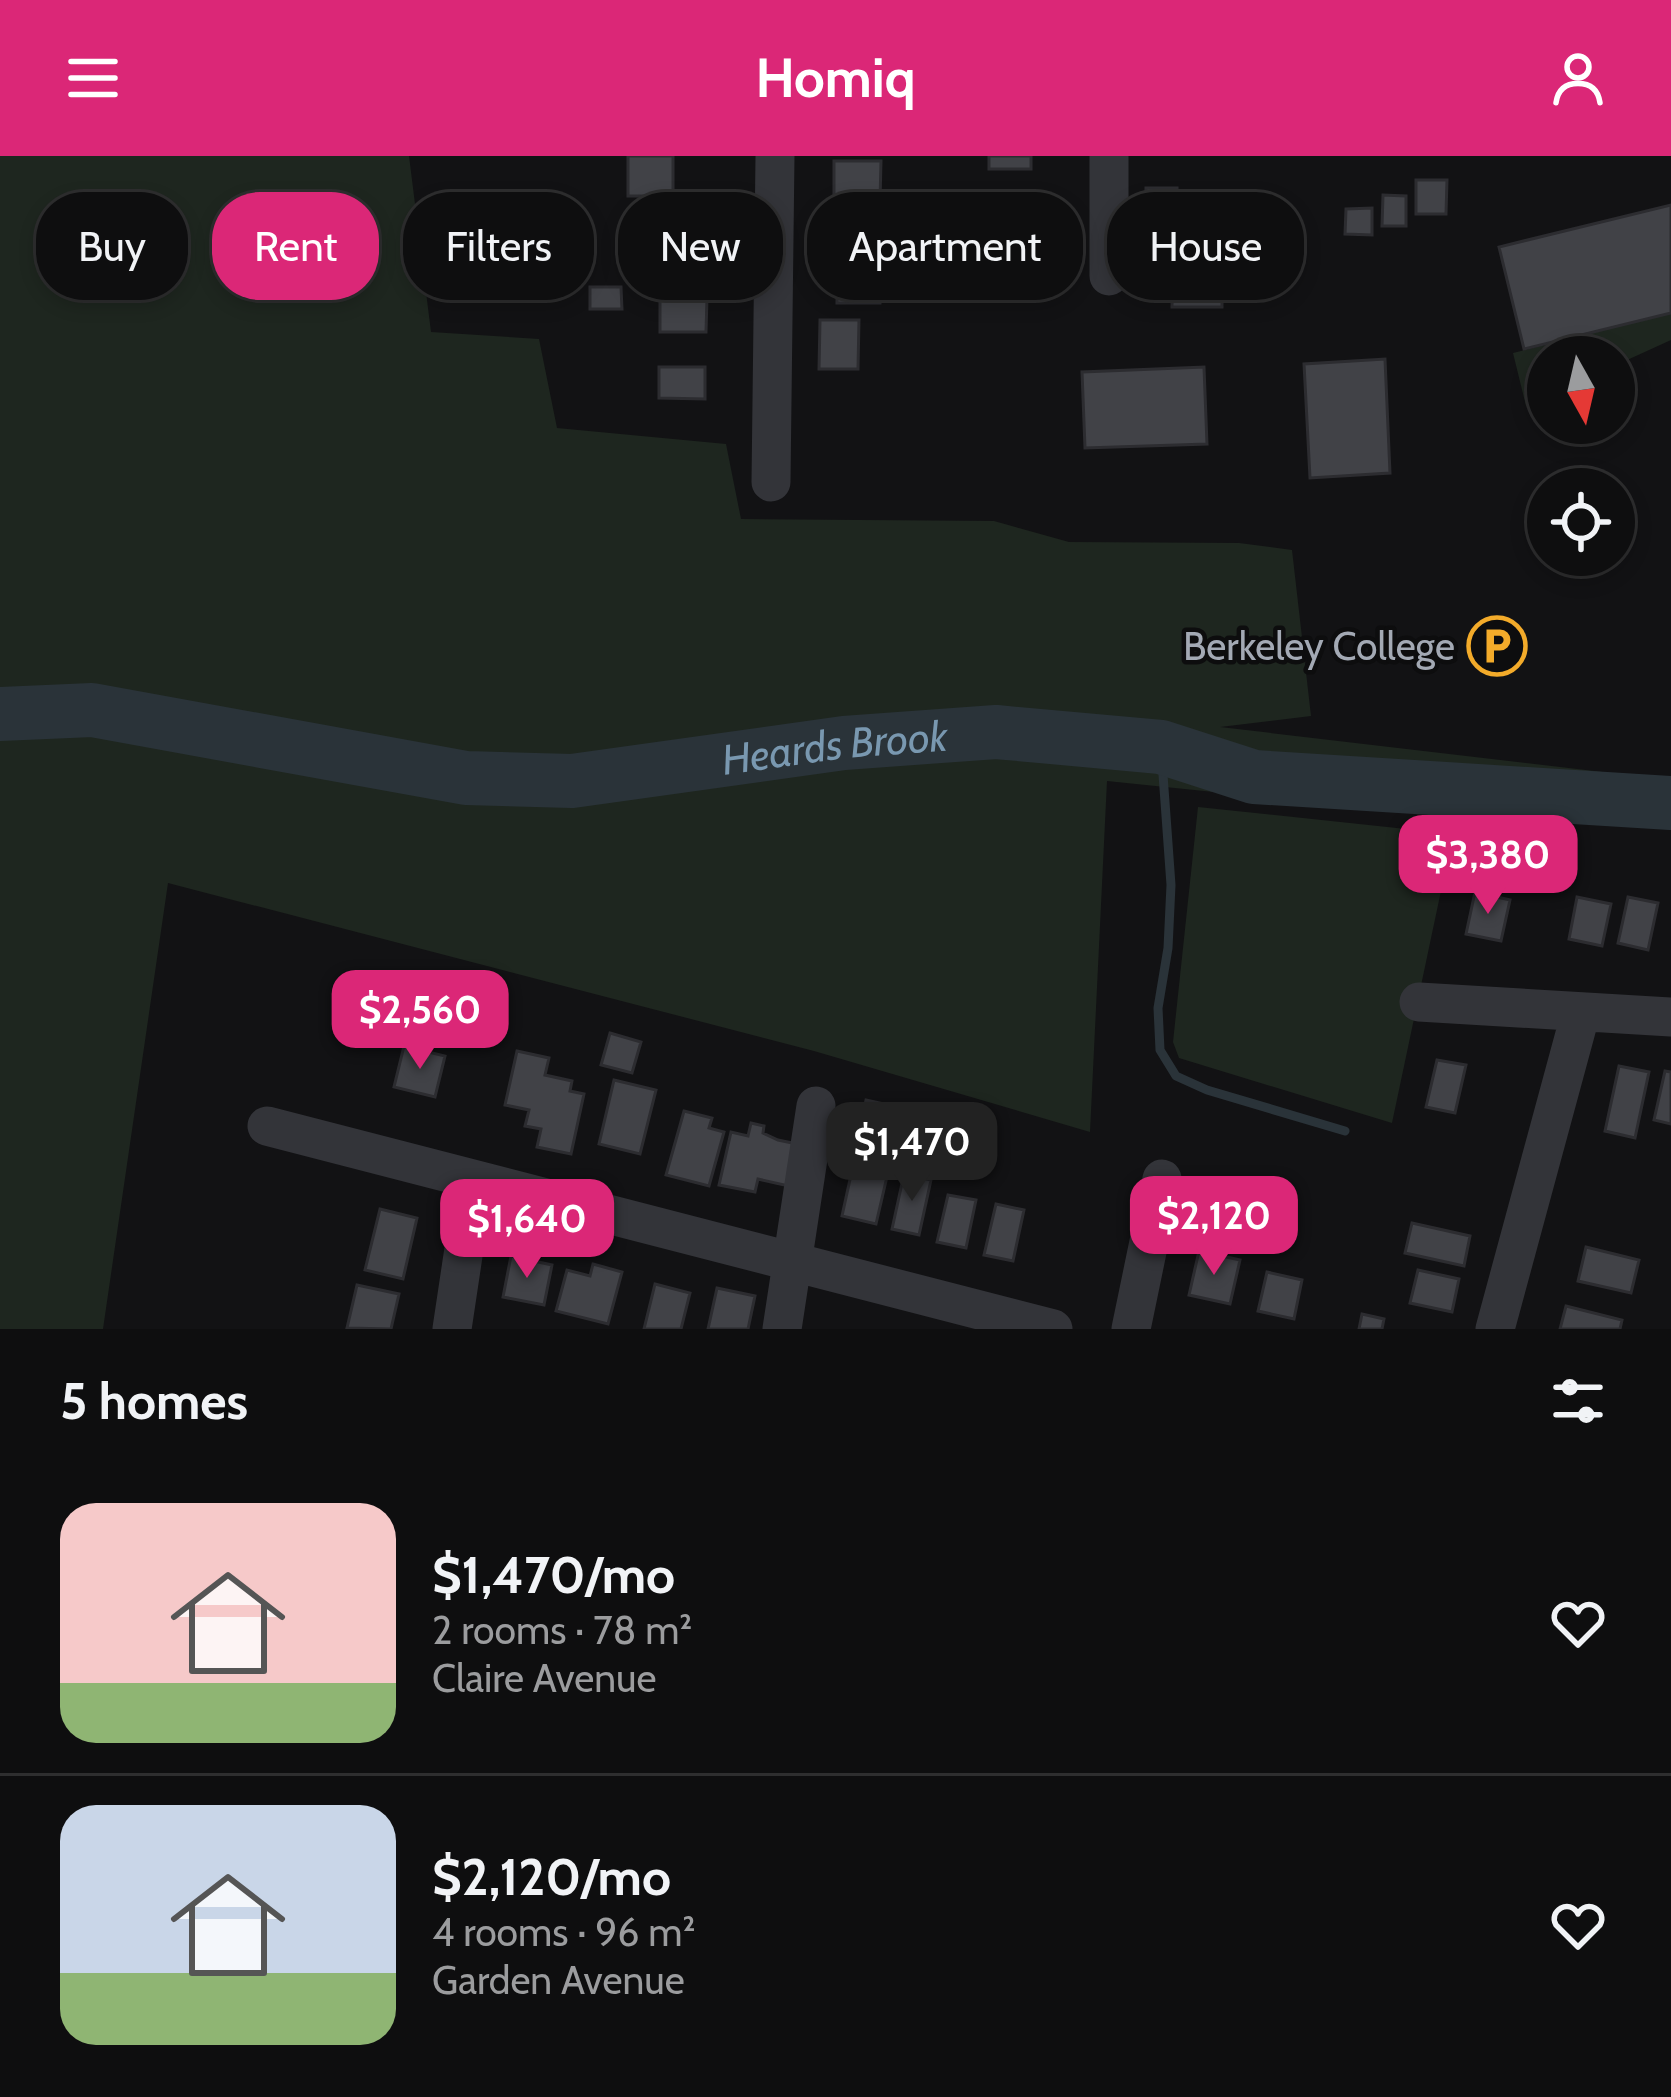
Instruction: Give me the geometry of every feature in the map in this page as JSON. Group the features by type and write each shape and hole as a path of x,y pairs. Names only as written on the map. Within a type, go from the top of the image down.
{"street":[{"path":"771,482 775,156"},
{"path":"1109,156 1109,192"},
{"path":"1419,1002 1671,1017"},
{"path":"1495,1329 1581,1012"},
{"path":"782,1329 815,1106"},
{"path":"267,1126 1053,1329"},
{"path":"1131,1329 1162,1179"},
{"path":"452,1329 474,1182"}],"shaded area":[{"path":"0,156 409,156 414,192 403,192 403,300 427,300 431,332 539,339 557,428 726,444 741,519 994,521 1069,542 1239,543 1292,550 1311,716 1220,727 1671,780 1671,818 1464,818 1107,781 1090,1132 814,1051 168,883 103,1329 0,1329"},
{"path":"1671,313 1671,340 1635,356 1635,336 1580,336"},
{"path":"1527,349 1526,406 1513,353"},
{"path":"1198,807 1453,834 1392,1123 1179,1058 1173,1042"}],"building":[{"path":"628,156 673,156 673,192 628,192"},
{"path":"989,156 1031,156 1031,169 989,169"},
{"path":"834,161 881,161 880,192 834,192"},
{"path":"1416,180 1447,180 1446,214 1416,214"},
{"path":"1146,188 1177,188 1177,192 1146,192"},
{"path":"1383,195 1406,196 1406,226 1382,226"},
{"path":"1671,205 1671,313 1577,336 1527,336 1524,349 1499,247"},
{"path":"1372,208 1372,235 1345,234 1346,209"},
{"path":"594,287 618,287 622,309 590,309"},
{"path":"660,300 707,300 706,332 660,332"},
{"path":"837,300 880,300 880,303"},
{"path":"1172,300 1222,300 1222,307 1172,307"},
{"path":"820,320 859,320 858,369 819,369"},
{"path":"1385,359 1390,473 1310,478 1304,364"},
{"path":"659,367 705,367 705,399 659,398"},
{"path":"1204,367 1207,444 1085,448 1082,372"},
{"path":"1475,892 1510,900 1501,941 1466,934"},
{"path":"1577,897 1611,904 1602,946 1569,939"},
{"path":"1628,897 1658,903 1648,950 1618,943"},
{"path":"610,1033 641,1042 632,1073 601,1065"},
{"path":"404,1046 445,1056 435,1097 394,1087"},
{"path":"517,1051 549,1058 545,1075 572,1081 570,1091 584,1094 571,1154 537,1147 541,1129 525,1126 529,1110 505,1105"},
{"path":"1437,1060 1466,1065 1455,1113 1426,1107"},
{"path":"1619,1066 1649,1072 1635,1138 1605,1131"},
{"path":"1665,1071 1671,1072 1671,1124 1654,1120"},
{"path":"614,1080 656,1090 640,1154 599,1144"},
{"path":"866,1100 897,1107 893,1126 862,1119"},
{"path":"684,1111 712,1118 709,1128 724,1132 709,1186 666,1175"},
{"path":"902,1111 931,1117 926,1142 897,1135"},
{"path":"751,1123 764,1126 763,1133 778,1140 802,1145 793,1187 758,1179 755,1192 719,1185 731,1132 748,1136"},
{"path":"854,1161 889,1168 876,1224 842,1216"},
{"path":"904,1174 931,1180 919,1235 892,1229"},
{"path":"948,1195 976,1200 966,1248 937,1242"},
{"path":"996,1204 1024,1210 1013,1261 984,1255"},
{"path":"380,1209 417,1218 403,1279 365,1270"},
{"path":"1412,1223 1470,1236 1464,1266 1405,1253"},
{"path":"1586,1247 1639,1260 1631,1293 1578,1281"},
{"path":"1199,1251 1240,1260 1230,1304 1189,1295"},
{"path":"511,1256 552,1265 544,1305 503,1297"},
{"path":"593,1264 622,1272 608,1324 556,1311 567,1270 590,1276"},
{"path":"1418,1270 1459,1279 1452,1312 1410,1303"},
{"path":"1267,1272 1302,1280 1294,1319 1258,1311"},
{"path":"655,1284 690,1293 681,1329 644,1329"},
{"path":"357,1285 399,1294 391,1329 347,1328"},
{"path":"717,1288 755,1296 748,1329 708,1329"},
{"path":"1566,1306 1622,1320 1620,1329 1560,1329"},
{"path":"1362,1314 1384,1319 1382,1329 1359,1329"}],"waterway":[{"name":"Heards Brook","path":"0,714 92,710 466,778 572,781 844,743 996,732 1161,747 1254,777 1671,803"},
{"path":"1161,747 1171,885 1168,948 1158,1008 1160,1050 1176,1076 1207,1090 1345,1131"}],"place":[{"name":"Berkeley College","path":"1497,646"}]}
